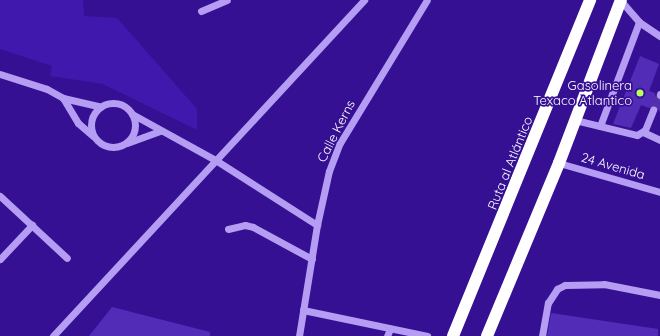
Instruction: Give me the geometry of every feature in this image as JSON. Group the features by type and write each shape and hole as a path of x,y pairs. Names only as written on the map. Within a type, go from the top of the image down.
{"highway":[{"name":"Ruta al Atlántico","path":"453,336 590,0"},
{"path":"487,336 559,163 621,0"}],"street":[{"path":"201,11 227,0"},
{"path":"53,336 217,161 364,0"},
{"name":"Calle Kerns","path":"299,336 317,225 329,171 340,143 427,0"},
{"path":"621,0 639,22 660,36"},
{"path":"600,126 639,22"},
{"path":"0,74 47,89 63,98 101,107 118,104 160,131 217,161 317,225"},
{"path":"63,98 78,123 109,147 160,131"},
{"path":"95,137 92,121 101,107"},
{"path":"575,120 637,135 642,132 653,110"},
{"path":"125,143 134,130 132,114"},
{"path":"642,132 660,140"},
{"name":"24 Avenida","path":"559,163 660,192"},
{"path":"0,196 67,258"},
{"path":"0,259 32,225"},
{"path":"228,229 245,225 253,227 312,259"},
{"path":"542,336 548,304 557,289 565,285 604,284 660,295"},
{"path":"303,310 426,336"},
{"path":"387,336 390,329"}],"shaded area":[{"path":"0,0 83,0 84,16 117,18 197,109 197,130 103,84 50,76 52,66 0,49"}],"building":[{"name":"Gasolinera Texaco Atlantico","path":"640,56 659,64 649,91 655,93 656,98 660,100 660,112 655,106 649,108 641,105 631,128 613,124"},
{"path":"112,307 210,332 210,336 89,336"},
{"path":"551,313 658,329 658,336 547,336"}],"tunnel":[{"path":"653,110 660,95"}],"place":[{"name":"Gasolinera Texaco Atlantico","path":"640,93"}]}
